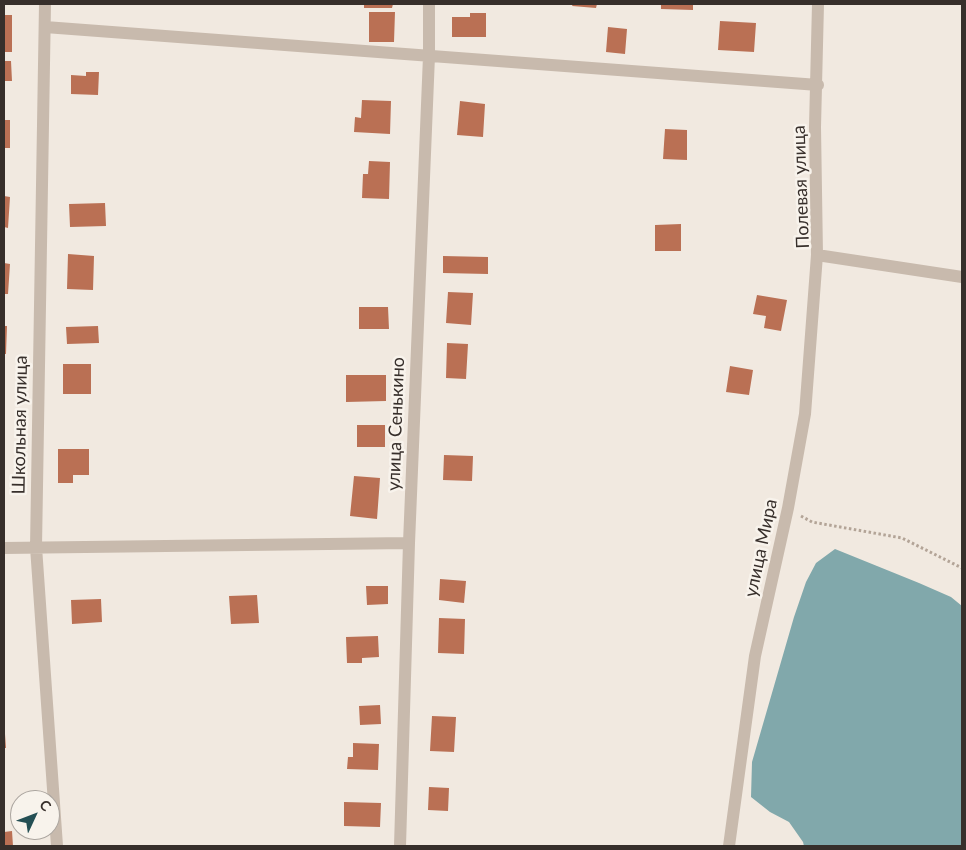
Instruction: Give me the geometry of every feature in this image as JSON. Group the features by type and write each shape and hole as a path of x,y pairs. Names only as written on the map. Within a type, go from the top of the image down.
{"street":[{"name":"Школьная улица","path":"45,4 36,547 57,846"},
{"name":"улица Сенькино","path":"400,846 409,543 429,56 429,4"},
{"name":"Полевая улица","path":"818,4 816,127 817,255 962,277"},
{"path":"45,27 818,85"},
{"name":"улица Мира","path":"729,846 755,656 788,508 805,414 817,255"},
{"path":"4,548 409,543"}],"path":[{"path":"788,508 812,522 902,538 962,568"}],"water":[{"path":"835,549 951,597 962,606 962,846 804,846 789,822 770,812 751,797 752,762 794,617 806,582 816,563"}],"building":[{"path":"364,4 393,4 392,8 364,8"},
{"path":"573,4 597,4 596,8 572,6"},
{"path":"661,4 693,4 693,10 661,9"},
{"path":"369,12 395,12 394,42 369,42"},
{"path":"470,13 486,13 486,37 452,37 452,17 470,17"},
{"path":"4,15 12,15 12,52 4,52"},
{"path":"720,21 756,23 754,52 718,50"},
{"path":"608,27 627,29 625,54 606,52"},
{"path":"4,61 11,61 12,81 4,81"},
{"path":"86,72 99,72 98,95 71,94 71,75 86,76"},
{"path":"362,100 391,101 390,134 354,132 355,117 361,118"},
{"path":"460,101 485,104 483,137 457,135"},
{"path":"4,120 10,120 10,148 4,148"},
{"path":"665,129 687,130 687,160 663,159"},
{"path":"369,161 390,162 389,199 362,198 363,174 368,174"},
{"path":"4,196 10,197 8,228 4,227"},
{"path":"105,203 106,226 70,227 69,204"},
{"path":"681,224 681,251 655,251 655,225"},
{"path":"68,254 94,256 93,290 67,289"},
{"path":"443,256 488,257 488,274 443,273"},
{"path":"4,263 10,264 8,294 4,294"},
{"path":"448,292 473,293 471,325 446,323"},
{"path":"757,295 787,300 781,331 764,328 766,316 753,314"},
{"path":"359,307 388,307 389,329 359,329"},
{"path":"4,326 7,326 6,354 4,354"},
{"path":"98,326 99,343 67,344 66,327"},
{"path":"447,343 468,344 466,379 446,378"},
{"path":"63,364 91,364 91,394 63,394"},
{"path":"730,366 753,370 749,395 726,392"},
{"path":"346,375 386,375 386,401 346,402"},
{"path":"357,425 385,425 385,447 357,447"},
{"path":"58,449 89,449 89,475 73,475 73,483 58,483"},
{"path":"444,455 473,456 472,481 443,480"},
{"path":"354,476 380,478 377,519 350,516"},
{"path":"440,579 466,581 464,603 439,600"},
{"path":"366,586 388,586 388,604 367,605"},
{"path":"257,595 259,623 231,624 229,596"},
{"path":"101,599 102,622 72,624 71,600"},
{"path":"439,618 465,619 464,654 438,653"},
{"path":"378,636 379,657 362,658 362,663 347,663 346,637"},
{"path":"380,705 381,724 360,725 359,706"},
{"path":"432,716 456,717 454,752 430,751"},
{"path":"5,734 6,748 4,748"},
{"path":"353,743 379,744 378,770 347,769 348,757 353,757"},
{"path":"429,787 449,788 448,811 428,810"},
{"path":"344,802 381,803 380,827 344,826"},
{"path":"10,831 10,840 13,840 13,846 4,846 4,832"}]}
